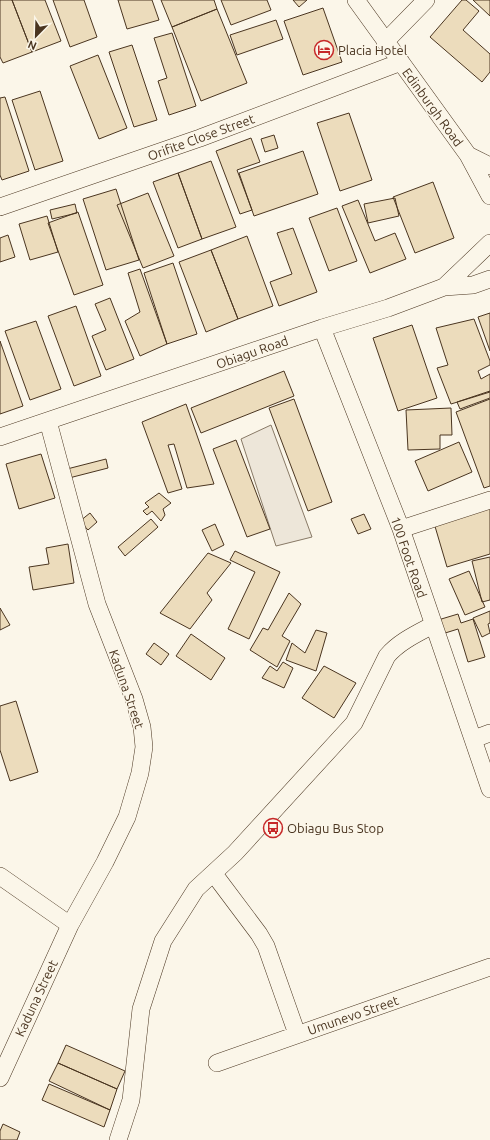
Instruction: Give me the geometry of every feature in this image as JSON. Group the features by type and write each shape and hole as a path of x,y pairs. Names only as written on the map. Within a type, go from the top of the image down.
{"street":[{"name":"Edinburgh Road","path":"356,0 468,156 490,166"},
{"path":"385,42 426,0"},
{"name":"Orifite Close Street","path":"0,207 200,138 401,62"},
{"path":"468,156 490,196"},
{"name":"Obiagu Road","path":"0,437 322,328 351,320 444,287 490,242"},
{"path":"444,287 473,285 490,278"},
{"name":"100 Foot Road","path":"322,328 401,530 433,625 482,736 490,789"},
{"name":"Kaduna Street","path":"0,1078 70,925 105,862 127,817 140,773 144,748 142,727 134,699 97,604 48,421"},
{"path":"401,530 490,500"},
{"path":"118,1140 131,1100 141,1009 164,941 196,889 214,874 347,732 354,723 387,656 400,644 433,625"},
{"path":"214,874 259,934 266,946 297,1034"},
{"path":"0,876 70,925"},
{"name":"Umunevo Street","path":"216,1063 490,967"}],"shaded area":[{"path":"271,425 312,537 276,546 241,439"}],"building":[{"path":"0,0 12,0 32,52 3,63 0,57"},
{"path":"12,0 45,0 61,41 32,52"},
{"path":"53,0 84,0 97,37 70,47"},
{"path":"118,0 152,0 159,20 127,29"},
{"path":"161,0 214,0 217,9 172,27"},
{"path":"221,0 267,0 271,10 231,25"},
{"path":"293,0 307,0 299,7"},
{"path":"462,0 466,0 479,11 463,30 490,54 490,72 482,82 430,37"},
{"path":"473,0 490,0 490,16"},
{"path":"323,8 342,62 303,75 284,21"},
{"path":"217,9 247,83 201,101 172,27"},
{"path":"276,20 283,39 237,55 230,35"},
{"path":"172,33 196,106 169,115 158,81 167,78 154,38"},
{"path":"132,45 157,120 134,127 109,52"},
{"path":"98,55 127,128 99,139 70,66"},
{"path":"40,91 63,161 35,170 12,100"},
{"path":"5,97 29,171 2,180 0,175 0,98"},
{"path":"349,113 372,180 340,191 317,123"},
{"path":"274,135 278,148 265,152 261,139"},
{"path":"251,138 260,162 237,170 252,210 240,214 216,151"},
{"path":"303,151 318,194 254,216 239,173"},
{"path":"211,161 236,227 202,239 178,173"},
{"path":"178,173 202,239 178,248 153,182"},
{"path":"433,182 454,238 415,253 393,197"},
{"path":"116,189 139,260 106,270 83,199"},
{"path":"148,193 174,256 143,268 117,205"},
{"path":"395,198 399,216 368,223 364,204"},
{"path":"358,200 375,241 395,233 406,259 370,273 342,206"},
{"path":"75,204 77,213 52,219 50,210"},
{"path":"337,208 357,261 329,271 309,218"},
{"path":"78,212 103,285 74,295 48,223"},
{"path":"47,216 58,252 30,260 19,224"},
{"path":"293,228 317,292 279,306 270,282 292,274 277,233"},
{"path":"8,235 15,257 0,262 0,238"},
{"path":"247,236 273,306 238,319 211,250"},
{"path":"211,250 238,319 206,332 179,262"},
{"path":"173,263 197,334 167,344 144,273"},
{"path":"140,269 167,344 140,356 125,321 140,312 128,273"},
{"path":"110,298 134,359 106,370 92,336 106,330 95,304"},
{"path":"76,306 101,376 74,386 48,316"},
{"path":"490,313 490,351 478,317"},
{"path":"474,319 490,361 490,365 478,371 481,379 490,374 490,392 451,404 437,368 448,365 436,328"},
{"path":"36,321 61,389 30,400 5,331"},
{"path":"412,325 437,398 398,411 373,338"},
{"path":"0,341 23,406 0,414"},
{"path":"284,371 294,396 201,433 191,408"},
{"path":"490,391 490,398 460,409 457,402"},
{"path":"294,399 332,502 308,511 269,408"},
{"path":"490,399 490,486 484,488 456,412"},
{"path":"186,404 214,484 187,488 174,444 168,445 182,489 168,493 142,422"},
{"path":"451,408 452,435 440,435 440,449 408,450 406,410"},
{"path":"236,440 270,529 247,537 213,449"},
{"path":"459,442 472,472 428,491 415,461"},
{"path":"41,454 55,498 19,509 6,464"},
{"path":"106,459 108,468 69,478 67,469"},
{"path":"159,493 171,503 163,509 165,515 161,521 152,511 147,515 143,511 149,507 145,503"},
{"path":"490,506 490,554 447,567 434,523"},
{"path":"90,513 97,522 88,530 80,521"},
{"path":"364,514 371,529 358,534 351,519"},
{"path":"151,519 158,527 125,556 118,547"},
{"path":"215,524 224,545 212,551 202,530"},
{"path":"68,544 74,583 33,590 29,567 49,564 46,548"},
{"path":"235,551 280,572 249,639 228,629 255,572 230,560"},
{"path":"208,553 231,563 207,593 212,600 190,629 160,613"},
{"path":"490,557 490,600 482,602 472,561"},
{"path":"469,571 485,607 465,615 449,579"},
{"path":"289,593 301,604 282,636 290,641 277,667 250,650 263,628 268,630"},
{"path":"0,608 10,625 0,630"},
{"path":"490,611 490,623 488,624 490,633 482,637 473,618"},
{"path":"458,614 461,623 473,619 485,657 468,662 458,629 442,634 438,620"},
{"path":"316,630 327,633 316,671 286,660 292,643 305,653"},
{"path":"191,634 225,658 211,680 176,656"},
{"path":"154,643 169,654 161,665 146,654"},
{"path":"283,662 293,668 284,688 262,678 270,666 277,671"},
{"path":"324,666 356,683 334,718 302,698"},
{"path":"16,701 38,772 10,781 0,750 0,706"},
{"path":"66,1045 125,1071 117,1089 58,1063"},
{"path":"58,1063 117,1089 110,1110 49,1081"},
{"path":"49,1084 110,1110 104,1127 42,1100"},
{"path":"3,1124 20,1132 17,1140 0,1140 0,1131"}],"place":[{"name":"Placia Hotel","path":"324,50"},
{"name":"Obiagu Bus Stop","path":"273,828"}]}
